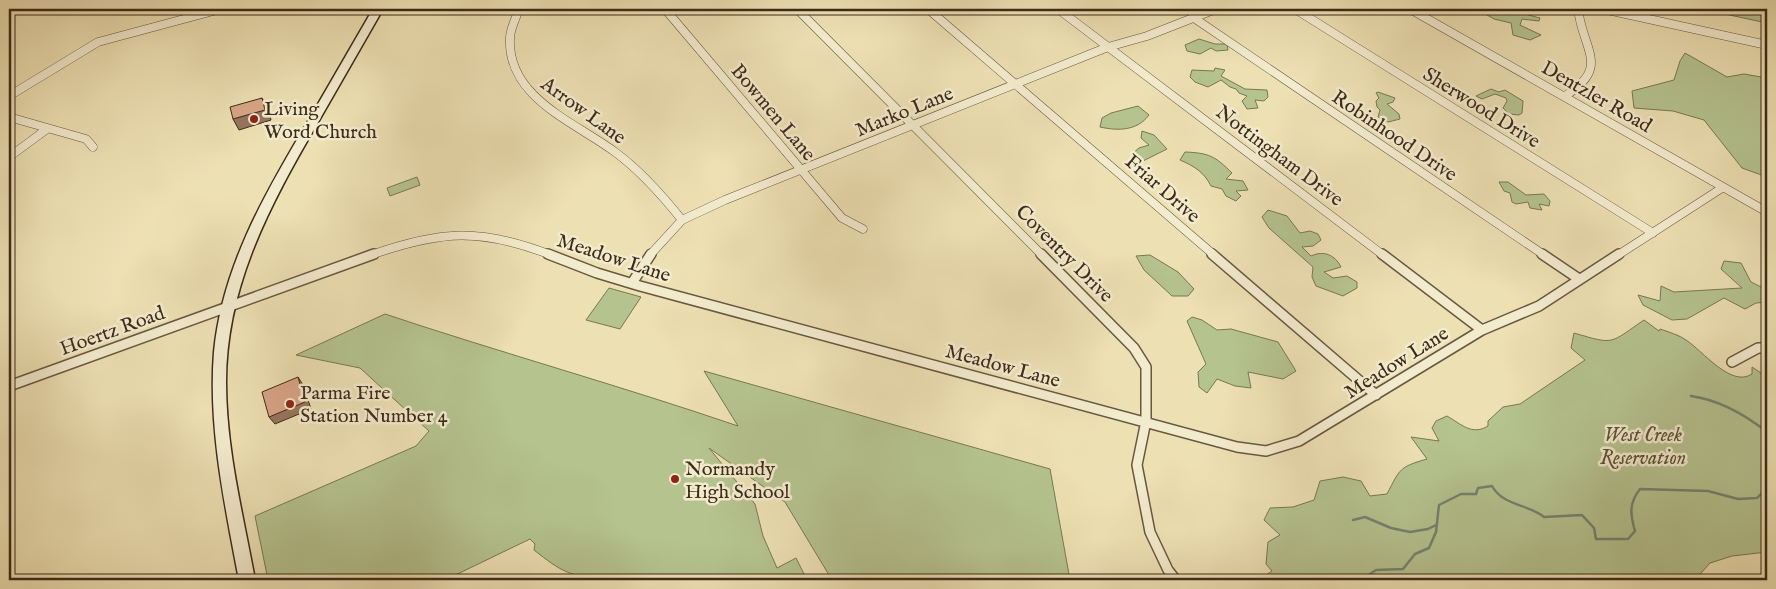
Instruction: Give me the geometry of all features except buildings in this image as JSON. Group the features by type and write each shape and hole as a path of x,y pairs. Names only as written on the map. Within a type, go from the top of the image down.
{"main road":[{"path":"247,580 221,424 220,352 227,308 243,251 281,176 378,9"}],"street":[{"path":"9,96 98,42 221,9"},
{"name":"Arrow Lane","path":"519,9 509,36 510,56 518,76 531,95 566,122 613,150 639,171 682,220"},
{"name":"Bowmen Lane","path":"665,9 842,218 863,230"},
{"name":"Coventry Drive","path":"797,9 1134,348 1146,367 1146,421 1137,465 1142,497 1150,532 1168,570 1176,580"},
{"name":"Friar Drive","path":"928,9 1376,395"},
{"name":"Nottingham Drive","path":"1058,9 1482,330"},
{"name":"Marko Lane","path":"632,283 656,248 682,220 725,200 1108,47 1147,36 1216,9"},
{"name":"Sherwood Drive","path":"1295,9 1653,233"},
{"name":"Dentzler Road","path":"1410,9 1767,212"},
{"path":"1565,96 1581,88 1593,69 1593,60 1578,19 1578,9"},
{"path":"1603,9 1767,45"},
{"name":"Robinhood Drive","path":"1194,18 1579,279"},
{"path":"9,117 86,139 93,147"},
{"path":"9,157 47,129"},
{"name":"Meadow Lane","path":"227,308 402,244 436,236 488,236 519,244 632,283 1238,447 1266,450 1299,441 1482,330 1539,306 1722,188"},
{"name":"Hoertz Road","path":"9,386 227,308"},
{"path":"1732,362 1758,348 1767,348"}],"green space":[{"path":"1491,9 1521,9 1521,13 1540,18 1539,21 1522,19 1520,25 1541,35 1530,40 1513,35 1511,23 1494,19 1482,12"},
{"path":"1703,9 1767,9 1767,23 1706,10"},
{"path":"1199,39 1215,44 1227,44 1228,50 1216,51 1211,48 1200,54 1187,51 1185,45"},
{"path":"1685,53 1727,77 1744,74 1767,78 1767,177 1742,168 1704,120 1673,111 1634,108 1632,91 1674,80 1680,61"},
{"path":"1215,68 1225,70 1221,76 1245,89 1267,90 1268,97 1264,101 1255,100 1258,108 1247,109 1242,101 1247,96 1239,93 1221,80 1208,87 1195,82 1190,77 1192,70 1214,71"},
{"path":"1491,89 1499,92 1505,90 1523,101 1522,113 1519,115 1509,114 1503,108 1507,101 1506,98 1495,94 1482,99 1476,96"},
{"path":"1376,93 1395,98 1393,102 1387,104 1399,114 1400,119 1388,122 1378,117 1380,110 1377,107 1376,101 1379,98"},
{"path":"1138,106 1149,115 1139,124 1120,129 1100,127 1102,118 1111,113"},
{"path":"1142,131 1154,135 1167,149 1141,162 1132,154 1139,148 1149,145 1141,138"},
{"path":"1185,152 1200,153 1216,159 1232,173 1226,179 1243,181 1248,190 1236,191 1241,196 1236,201 1226,196 1222,189 1211,186 1198,170 1180,160"},
{"path":"417,177 420,185 390,196 387,188"},
{"path":"1499,182 1508,182 1526,195 1544,194 1550,201 1549,206 1539,204 1542,210 1530,208 1528,202 1516,204 1512,202 1510,193 1504,191"},
{"path":"1268,210 1287,216 1300,233 1310,231 1318,234 1321,240 1313,246 1302,247 1311,256 1325,254 1336,259 1341,267 1324,272 1333,278 1347,276 1357,282 1357,288 1343,296 1316,286 1312,277 1313,267 1269,228 1262,217"},
{"path":"1150,255 1178,272 1194,289 1188,296 1172,296 1144,270 1136,256"},
{"path":"1724,261 1741,263 1751,282 1767,290 1767,302 1756,303 1745,309 1724,298 1687,319 1672,320 1643,305 1638,295 1660,301 1661,286 1674,292 1742,288 1721,269"},
{"path":"609,288 641,297 620,329 586,320"},
{"path":"385,314 738,426 704,371 1050,469 1070,580 832,580 785,502 709,448 755,504 763,536 777,568 796,558 807,580 605,580 566,572 534,550 535,544 530,539 445,580 268,580 255,516 416,446 429,431 360,368 296,355"},
{"path":"1192,317 1202,320 1217,330 1231,329 1278,342 1296,371 1283,379 1248,372 1251,388 1235,386 1217,379 1207,393 1199,387 1198,372 1206,364 1187,321"},
{"name":"West Creek Reservation","path":"1644,320 1659,331 1660,329 1683,338 1726,372 1744,377 1752,374 1752,367 1767,377 1767,552 1732,556 1710,563 1695,580 1259,580 1272,571 1266,564 1268,542 1280,535 1264,520 1270,508 1293,507 1314,500 1320,481 1343,477 1361,481 1370,496 1387,494 1401,470 1411,464 1427,459 1411,437 1439,441 1432,428 1436,421 1447,416 1467,428 1477,430 1488,426 1488,421 1503,407 1520,404 1585,360 1571,348 1574,333 1597,339 1611,340 1624,334"}],"waterway":[{"path":"1691,396 1722,404 1750,419 1767,432"},
{"path":"1361,580 1376,570 1403,569 1415,554 1429,548 1436,532 1439,505 1461,494 1476,494 1478,488 1492,486 1497,493 1509,501 1531,509 1544,517 1582,515 1594,528 1596,539 1628,539 1635,531 1632,519 1632,504 1640,489 1708,491 1738,499 1757,498 1767,488"},
{"path":"1353,520 1365,517 1391,528 1410,532 1428,529 1436,525"}],"place":[{"name":"Living Word Church","path":"254,119"},
{"name":"Parma Fire Station Number 4","path":"290,404"},
{"name":"Normandy High School","path":"675,479"}]}
